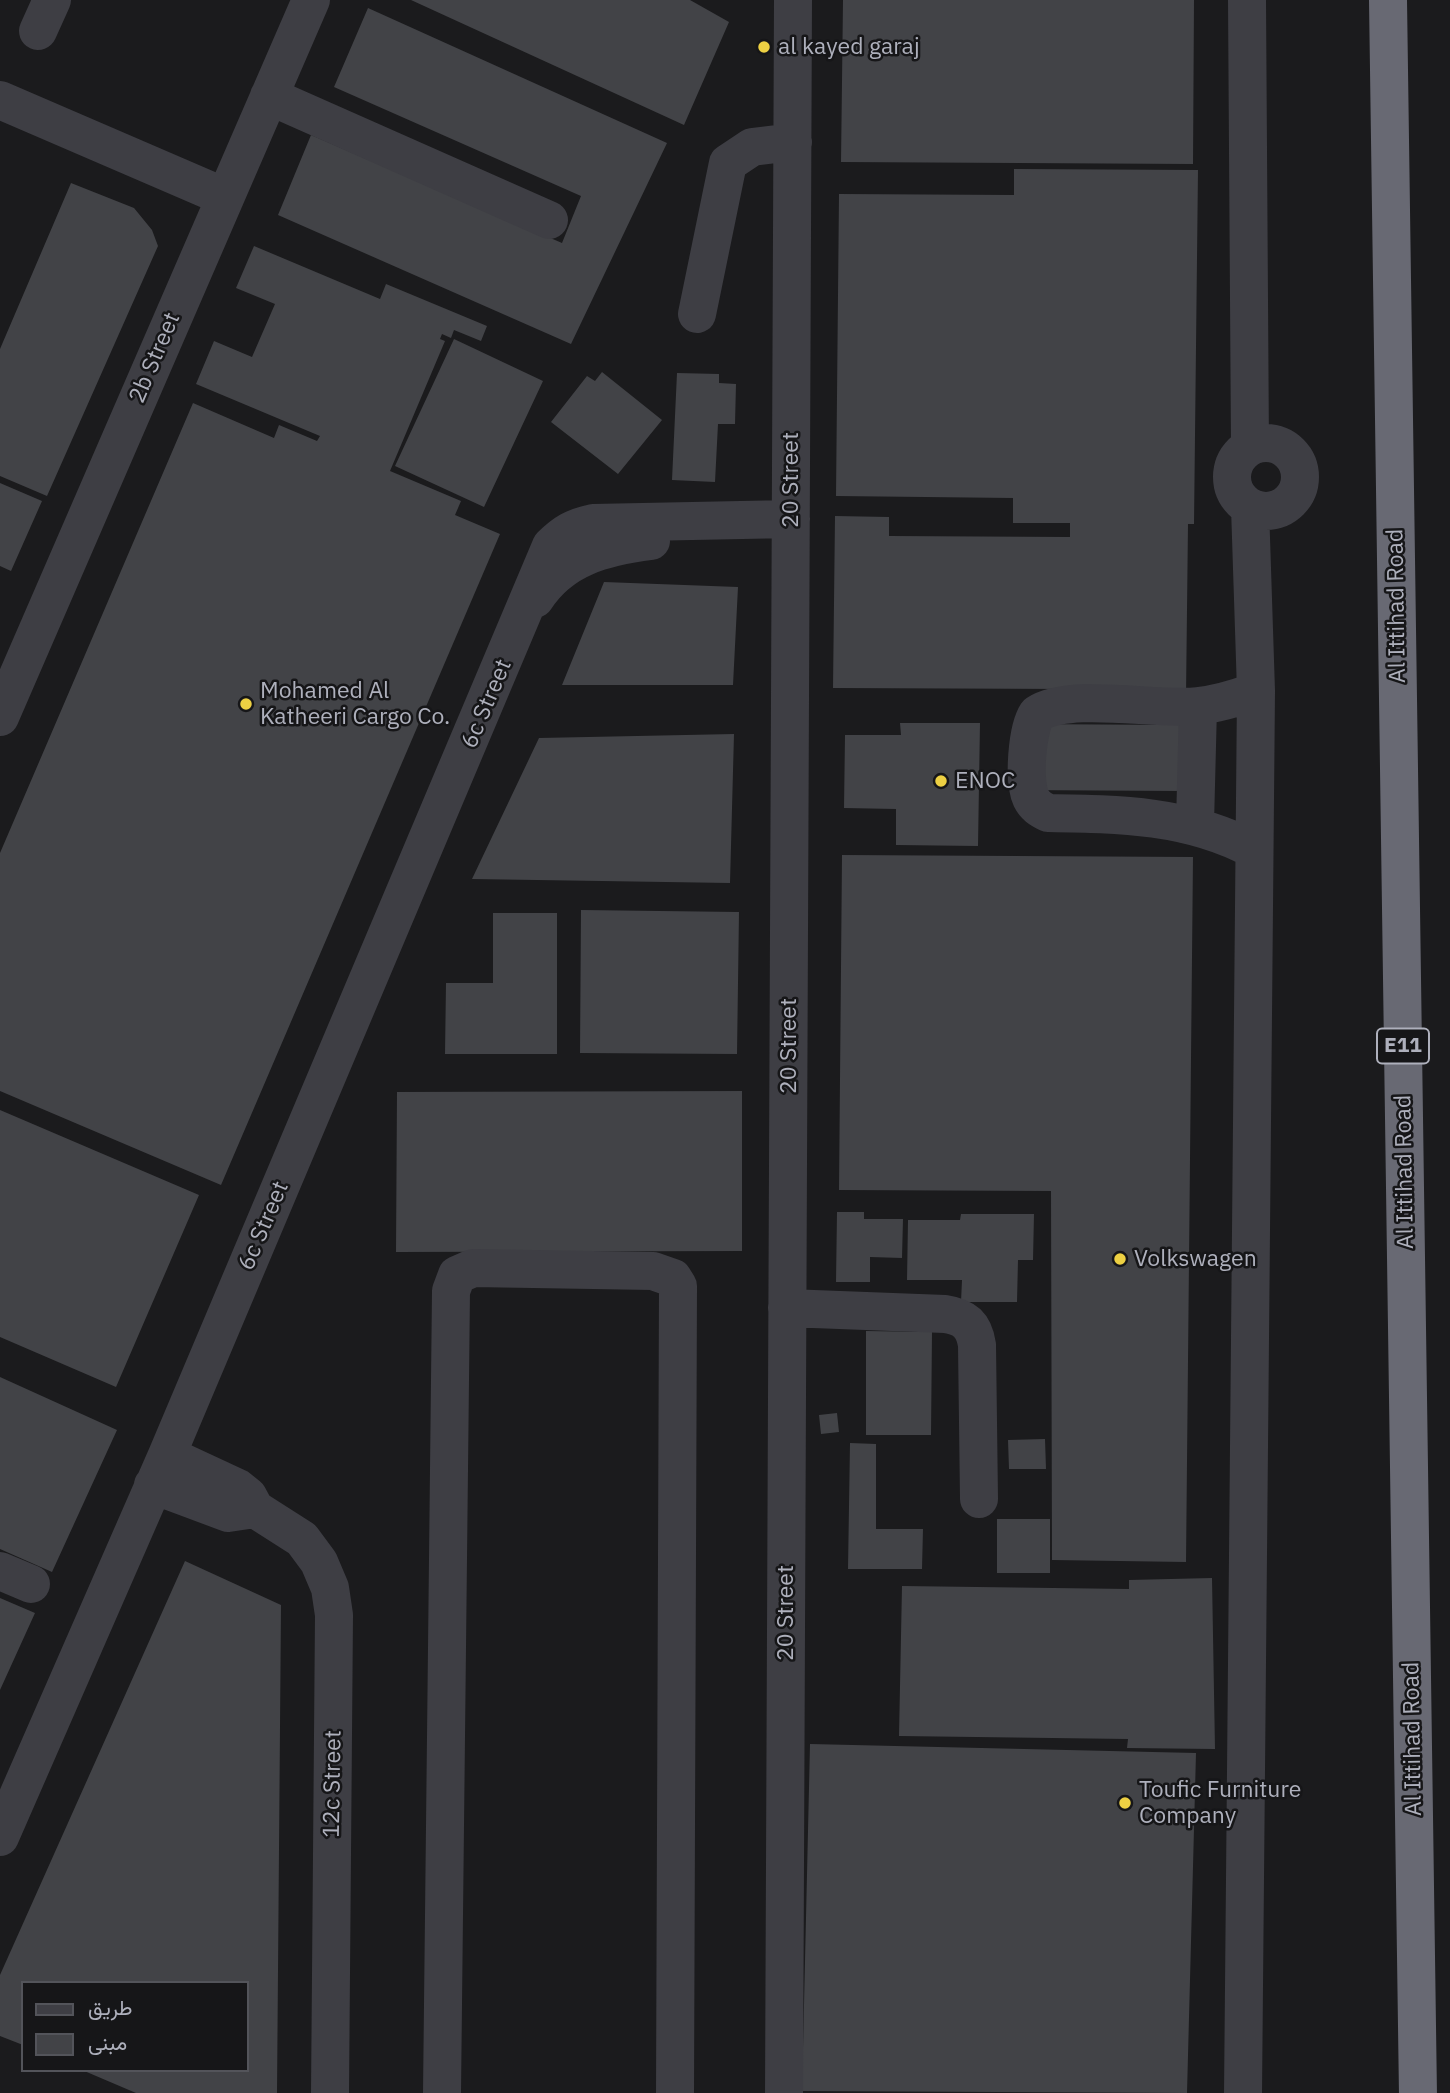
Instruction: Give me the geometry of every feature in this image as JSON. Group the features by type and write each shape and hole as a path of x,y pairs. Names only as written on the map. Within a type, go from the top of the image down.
{"highway":[{"name":"Al Ittihad Road","path":"1388,0 1418,2093"}],"street":[{"name":"2b Street","path":"0,717 311,0"},
{"name":"20 Street","path":"785,2093 793,0"},
{"path":"1247,0 1250,447"},
{"path":"269,96 550,220"},
{"path":"0,100 225,197"},
{"path":"697,314 729,163 752,147 793,142"},
{"path":"1261,443 1284,447 1298,465 1298,488 1284,506 1262,511 1250,507 1234,489 1234,465 1250,447 1261,443"},
{"path":"1243,2093 1256,691 1250,507"},
{"name":"6c Street","path":"0,1837 8,1799 160,1470 526,612 541,589 561,570 585,555 611,546 677,538 791,531"},
{"path":"1254,850 1226,834 1195,824 1170,820 1048,813 1036,806 1030,796 1029,736 1037,714 1059,704 1198,707 1256,691"},
{"path":"1195,824 1198,707"},
{"path":"442,2093 452,1291 457,1275 473,1268 653,1271 673,1278 678,1286 675,2093"},
{"path":"787,1308 958,1315 968,1322 975,1332 977,1345 979,1500"},
{"name":"12c Street","path":"160,1470 228,1513 255,1509 302,1539 319,1562 330,1588 334,1615 330,2093"}],"building":[{"path":"411,0 690,0 729,22 684,125"},
{"path":"843,0 1194,0 1193,164 841,162"},
{"path":"368,8 667,143 571,344 278,215 311,135 562,243 581,196 334,87"},
{"path":"1014,169 1198,170 1194,524 1188,524 1186,696 1068,689 833,688 835,516 889,517 889,536 1070,537 1070,523 1013,523 1013,498 836,496 839,194 1014,195"},
{"path":"71,183 134,208 152,230 158,246 47,496 0,476 0,349"},
{"name":"Mohamed Al Katheeri Cargo Co.","path":"254,246 380,299 386,284 487,326 481,341 454,330 451,338 442,334 440,339 445,341 390,471 461,501 455,515 500,534 221,1185 0,1091 0,853 193,403 274,438 279,425 317,441 320,436 196,384 214,341 252,357 275,304 236,288"},
{"path":"454,339 543,381 484,507 395,466"},
{"path":"602,372 662,420 618,474 551,422 587,376 595,381"},
{"path":"677,373 719,374 719,383 736,384 735,424 718,424 715,482 672,480"},
{"path":"0,483 42,501 11,571 0,566"},
{"path":"604,582 738,587 733,685 562,685"},
{"path":"900,723 980,723 978,846 896,845 896,809 844,808 845,735 901,735"},
{"path":"1017,724 1183,725 1182,791 1016,790"},
{"path":"734,734 730,883 472,879 539,738"},
{"path":"842,855 1193,857 1186,1562 1052,1560 1051,1191 839,1190"},
{"path":"581,910 739,912 737,1054 580,1053"},
{"path":"493,913 557,913 557,1054 445,1054 446,983 493,983"},
{"path":"742,1091 742,1251 396,1252 397,1092"},
{"path":"0,1110 199,1195 116,1387 0,1337"},
{"path":"837,1212 864,1212 864,1219 903,1219 902,1258 870,1257 870,1282 836,1282"},
{"path":"961,1214 1034,1214 1033,1260 1018,1260 1017,1302 961,1302 962,1280 907,1280 908,1220 960,1220"},
{"path":"866,1331 932,1332 931,1435 866,1435"},
{"path":"0,1377 117,1430 52,1572 0,1549"},
{"path":"837,1413 839,1432 821,1434 819,1415"},
{"path":"1045,1439 1046,1469 1009,1469 1008,1440"},
{"path":"850,1443 876,1444 876,1529 923,1529 922,1569 848,1569"},
{"path":"997,1519 1050,1519 1050,1573 997,1573"},
{"path":"185,1561 281,1605 277,2093 136,2093 87,2072 248,2072 248,1981 21,1981 21,2044 0,2036 0,1975"},
{"path":"1212,1578 1215,1749 1127,1748 1128,1739 899,1736 902,1586 1129,1589 1129,1580"},
{"path":"0,1598 35,1613 0,1690"},
{"path":"810,1744 1196,1753 1187,2093 802,2091"}],"place":[{"name":"al kayed garaj","path":"764,47"},
{"name":"Mohamed Al Katheeri Cargo Co.","path":"246,704"},
{"name":"ENOC","path":"941,781"},
{"name":"Volkswagen","path":"1120,1259"},
{"name":"Toufic Furniture Company","path":"1125,1803"}]}
